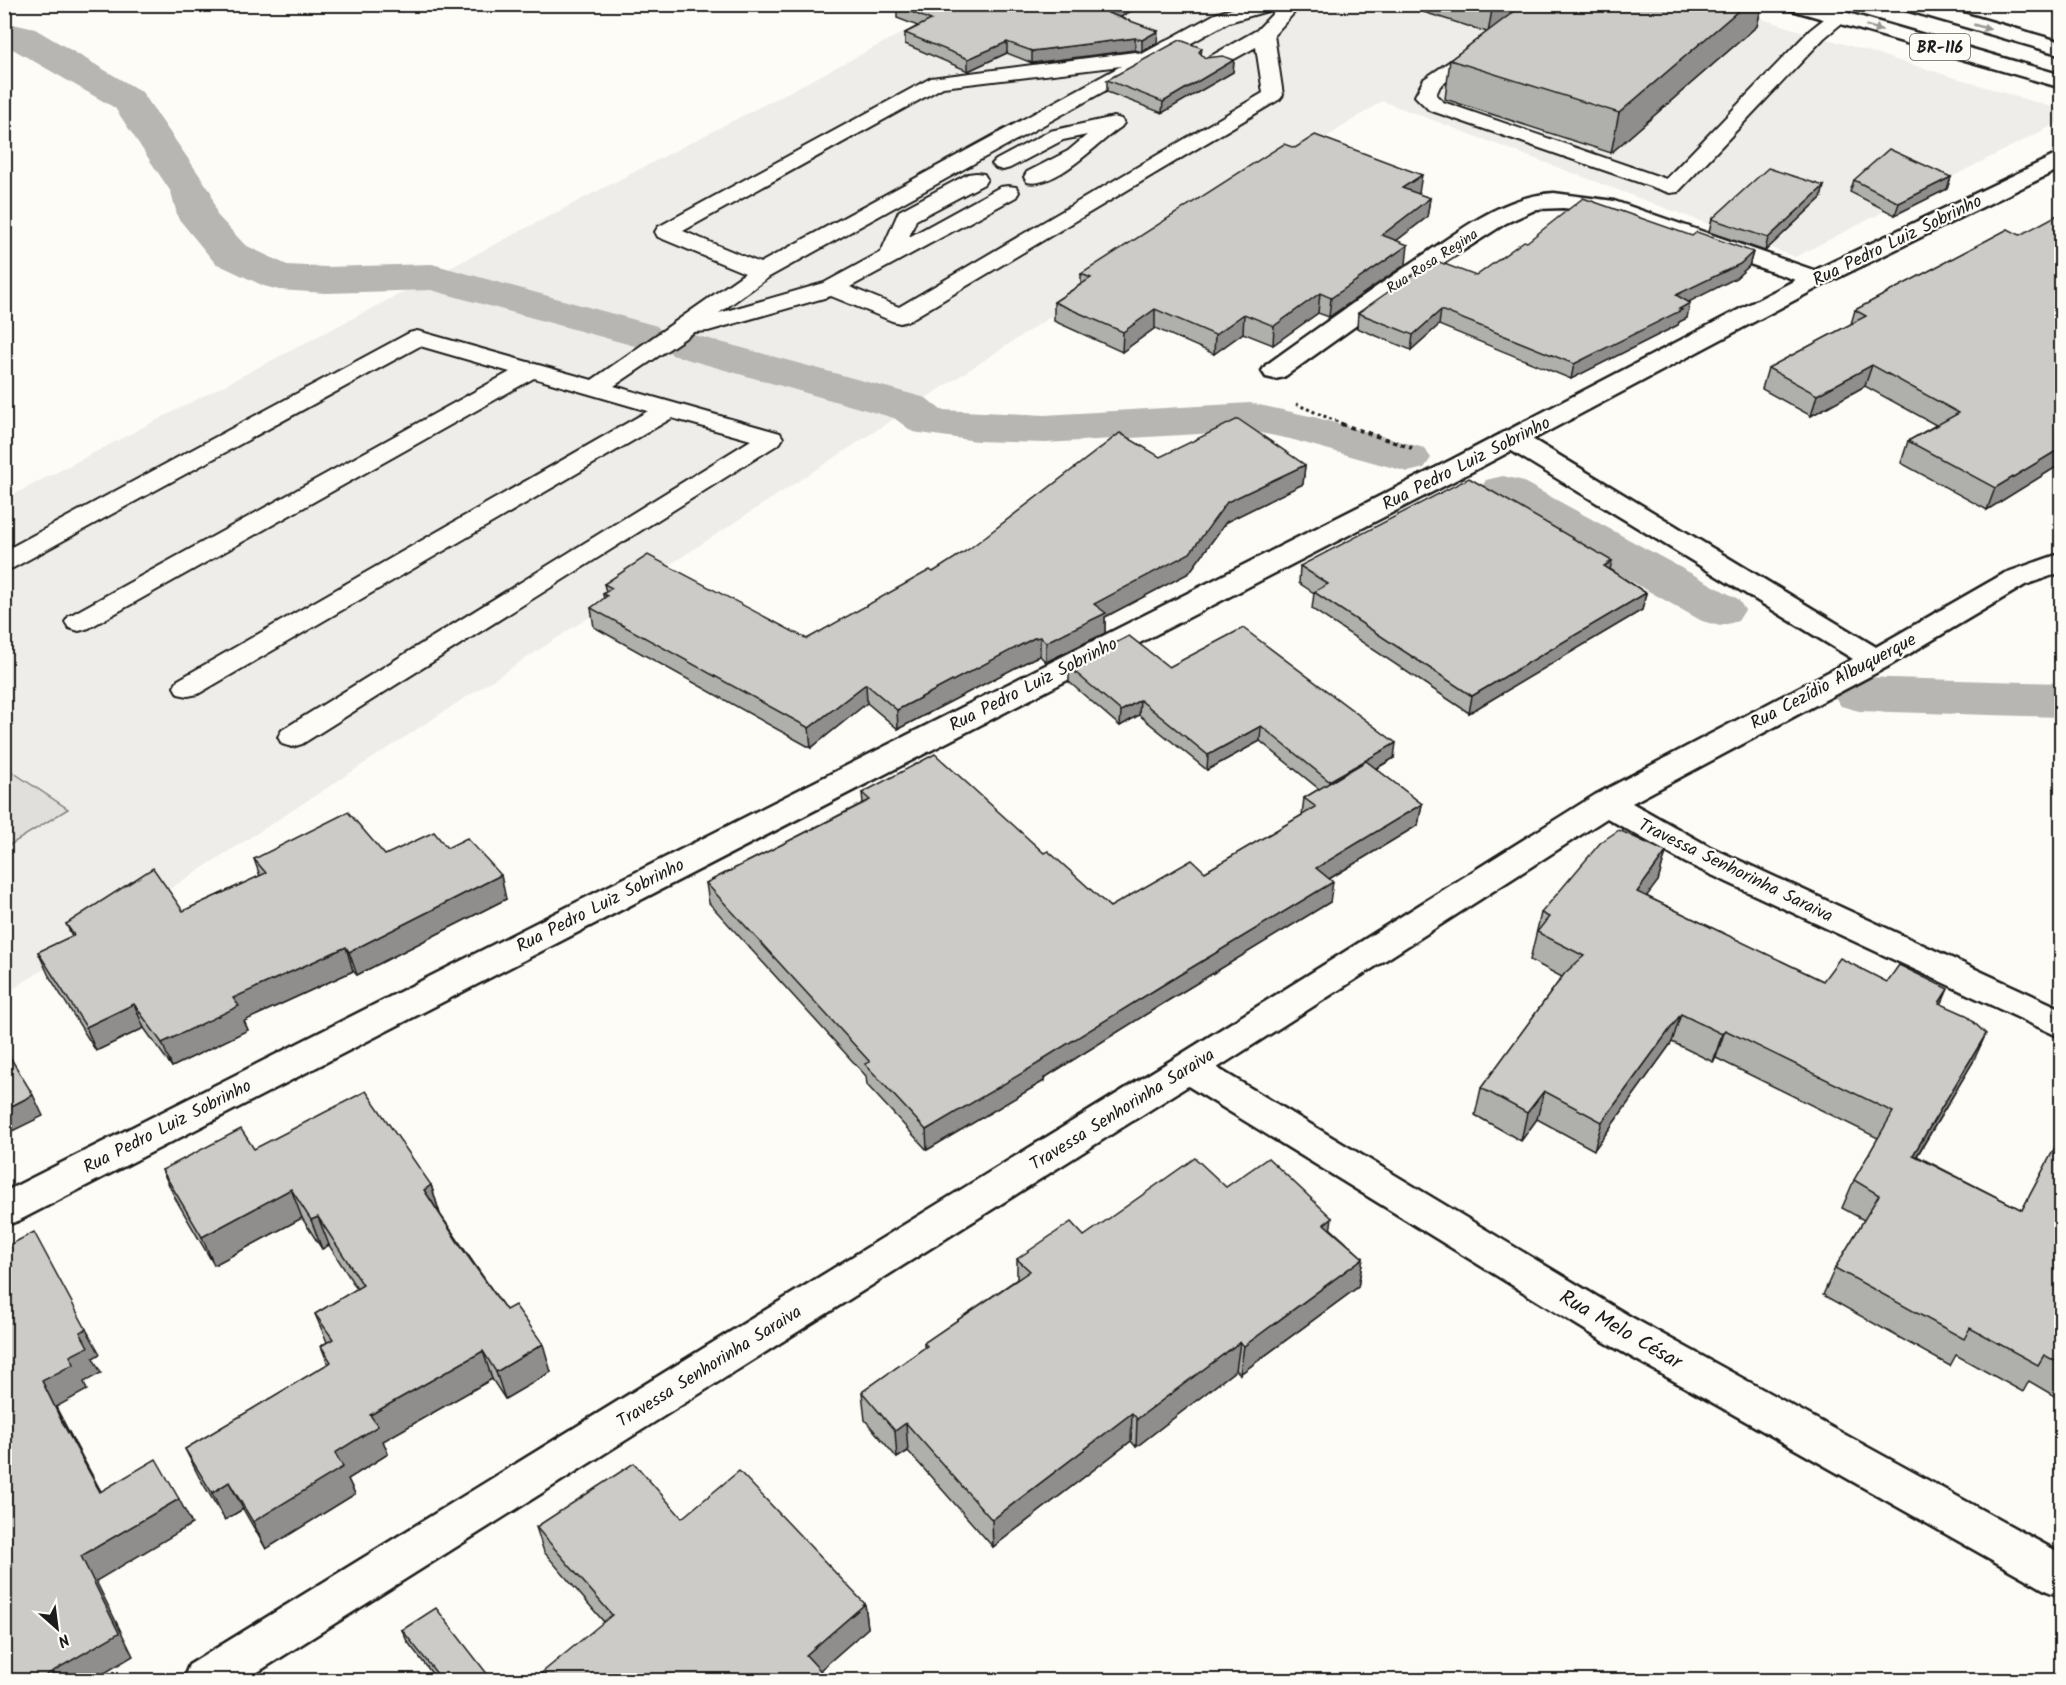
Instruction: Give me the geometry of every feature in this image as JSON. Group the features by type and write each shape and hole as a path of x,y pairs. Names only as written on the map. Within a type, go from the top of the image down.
{"main road":[{"name":"BR-116","path":"1792,4 2061,82"},
{"name":"BR-116","path":"1906,4 2061,49"},
{"path":"2010,35 2061,59"},
{"name":"Rua Pedro Luiz Sobrinho","path":"4,1210 1512,440 1816,279 2061,159"},
{"name":"Rua Rosa Regina","path":"1275,371 1415,270 1492,222 1537,202 1580,201 1606,206 1816,279"},
{"path":"1512,440 1876,660"},
{"name":"Rua Cezídio Albuquerque","path":"1606,803 1876,660 2015,579 2061,562"},
{"name":"Travessa Senhorinha Saraiva","path":"205,1680 1188,1068 1606,803 1698,855 2061,1025"},
{"name":"Rua Melo César","path":"1188,1068 1617,1329 2061,1577"}],"lane":[{"path":"596,388 761,272 1222,18 1270,4"},
{"path":"1211,64 1264,34 1293,4"},
{"path":"1549,4 1431,83 1425,96 1436,106 1670,187 1817,34 1838,18"},
{"path":"832,288 900,316 1273,95 1264,34"},
{"path":"761,272 666,232 938,82 1152,56"},
{"path":"1003,164 1057,135 1114,123 1075,155 1035,177"},
{"path":"890,257 908,216 976,179"},
{"path":"680,331 832,288 1008,192"},
{"path":"4,562 417,338 771,438 292,737"},
{"path":"79,622 531,370"},
{"path":"188,687 669,409"}],"path":[{"path":"1275,371 1275,386 1291,402 1344,425 1463,465"}],"shaded area":[{"path":"956,5 1745,5 1761,9 1762,19 2061,110 2061,121 1795,257 1382,101 276,821 5,994 5,848 67,809 5,767 5,499"},
{"path":"5,767 68,809 5,848"}],"building":[{"path":"899,4 1123,4 1108,13 1158,31 1142,40 1135,38 1032,51 1007,42 968,59 905,33 931,20 897,6"},
{"path":"1524,4 1746,4 1619,113 1450,60"},
{"path":"1180,40 1202,48 1199,52 1205,58 1223,56 1234,60 1163,102 1107,80"},
{"path":"1315,135 1422,175 1402,188 1430,198 1382,235 1408,245 1331,298 1320,293 1274,326 1244,314 1215,335 1155,309 1123,332 1054,302 1091,278 1081,274 1284,144 1295,148"},
{"path":"1889,149 1951,177 1899,203 1854,180"},
{"path":"1768,168 1824,186 1768,238 1712,219"},
{"path":"1583,198 1692,236 1697,232 1753,252 1740,264 1676,295 1690,303 1679,309 1682,310 1574,364 1441,310 1413,335 1358,313 1434,260 1476,276 1524,241 1527,242"},
{"path":"2061,213 2061,448 1995,488 1908,441 1959,413 1872,365 1817,395 1768,368 1866,316 1855,310 2008,229 2020,235"},
{"path":"1238,419 1305,465 1227,502 1190,553 1094,604 1106,613 1046,642 1040,637 1034,638 897,710 866,684 809,728 591,608 607,596 603,594 612,588 604,584 648,555 807,639 930,570 933,572 969,549 1120,433 1160,457"},
{"path":"1469,478 1612,561 1604,566 1646,593 1472,696 1314,592 1328,584 1300,566"},
{"path":"1243,628 1396,743 1329,781 1261,726 1208,755 1140,700 1121,711 1069,667 1129,636 1169,667"},
{"path":"935,754 1044,853 1048,851 1110,907 1192,860 1205,872 1316,807 1304,798 1366,761 1422,804 1316,868 1333,882 926,1130 865,1064 870,1062 706,883 870,800 862,793"},
{"path":"348,812 385,855 434,832 447,848 467,838 501,875 349,952 346,947 233,998 239,1006 162,1043 134,1004 86,1027 38,952 74,935 66,924 153,868 183,911 266,873 254,859"},
{"path":"1619,830 1666,852 1637,892 1823,981 1840,958 1887,982 1899,965 1948,989 1939,1003 1966,1015 1986,1034 1913,1155 2022,1210 2061,1136 2061,1364 2044,1355 2038,1365 1970,1328 1964,1339 1835,1268 1879,1195 1854,1180 1893,1112 1725,1030 1722,1034 1681,1014 1602,1122 1544,1091 1527,1113 1481,1088 1565,973 1584,956 1537,932 1549,917 1541,913 1601,842"},
{"path":"4,1047 33,1095 4,1110"},
{"path":"366,1091 431,1185 424,1190 459,1244 506,1310 515,1305 543,1344 496,1372 483,1351 370,1415 378,1426 335,1453 343,1467 253,1522 229,1482 212,1493 185,1449 331,1362 321,1346 333,1339 315,1314 363,1285 318,1217 311,1220 291,1189 202,1237 162,1170 241,1129 254,1149"},
{"path":"1195,1158 1226,1187 1268,1158 1332,1218 1324,1224 1363,1258 1244,1346 1240,1342 1137,1419 1132,1413 992,1520 906,1423 895,1431 862,1392 927,1346 924,1343 1030,1271 1017,1259 1071,1222 1084,1236"},
{"path":"34,1232 86,1329 80,1332 88,1347 70,1356 74,1364 42,1381 100,1492 156,1459 179,1499 81,1556 119,1633 38,1680 4,1680 4,1248"},
{"path":"634,1463 682,1518 739,1471 865,1604 806,1655 829,1680 533,1680 612,1615 536,1527"},
{"path":"436,1608 492,1680 442,1680 402,1630"}],"waterway":[{"path":"4,33 22,37 129,100 191,192 198,218 230,254 279,277 326,280 432,277 642,335"},
{"path":"687,346 910,408 929,422 977,427 1045,429 1250,417 1298,427 1408,458"},
{"path":"1503,490 1720,610"},
{"path":"1859,694 2062,700"}]}
